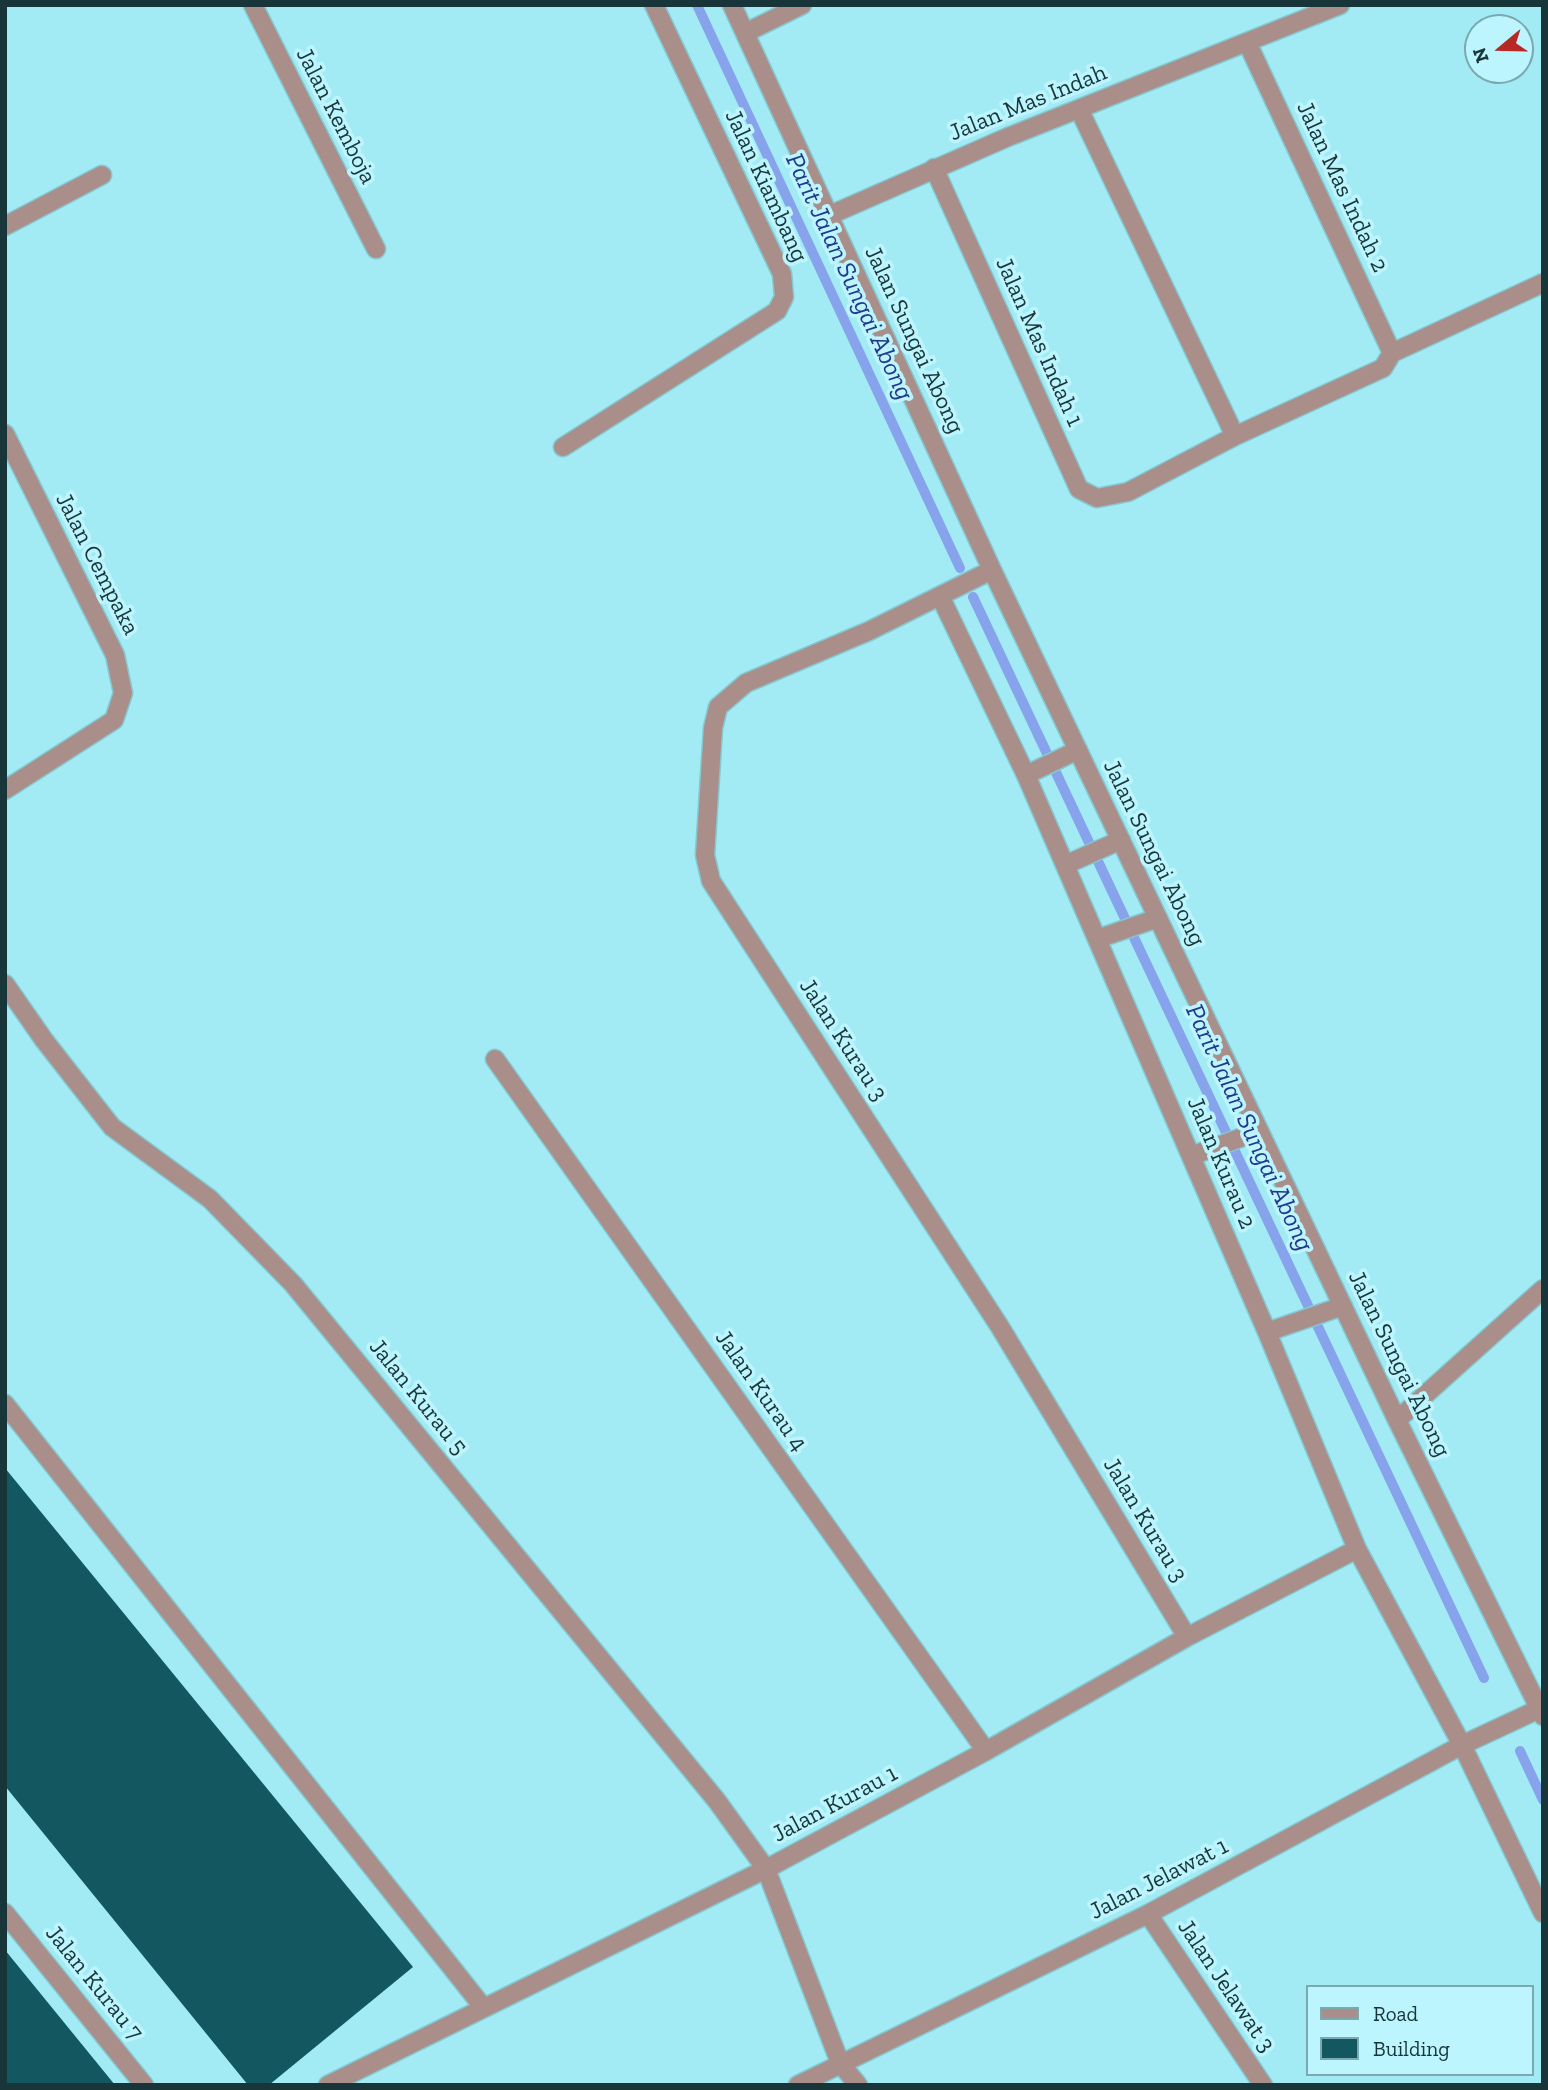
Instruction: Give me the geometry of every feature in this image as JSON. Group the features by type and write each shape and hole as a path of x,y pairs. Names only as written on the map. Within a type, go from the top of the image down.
{"street":[{"name":"Jalan Kemboja","path":"253,5 376,248"},
{"name":"Jalan Kiambang","path":"563,447 777,311 784,297 782,274 654,5"},
{"name":"Jalan Sungai Abong","path":"732,5 992,570 1397,1420 1541,1713"},
{"path":"745,33 802,5"},
{"name":"Jalan Mas Indah","path":"830,215 934,168 1340,5"},
{"name":"Jalan Mas Indah 2","path":"1247,42 1392,353"},
{"path":"1079,109 1235,436 1383,368 1392,353 1543,282"},
{"name":"Jalan Mas Indah 1","path":"934,168 1079,489 1097,498 1128,492 1235,436"},
{"path":"5,226 102,175"},
{"name":"Jalan Cempaka","path":"5,434 115,655 123,693 114,720 5,790"},
{"name":"Jalan Kurau 3","path":"992,570 869,631 746,683 718,707 713,728 705,855 711,881 1000,1327 1187,1637"},
{"name":"Jalan Kurau 2","path":"940,596 1033,772 1106,937 1191,1156 1357,1549 1462,1745 1543,1913"},
{"path":"1033,772 1078,751"},
{"path":"1072,862 1121,840"},
{"path":"1106,937 1158,918"},
{"name":"Jalan Kurau 5","path":"5,985 112,1127 210,1199 293,1284 717,1801 766,1869 840,2063 858,2085"},
{"name":"Jalan Kurau 4","path":"495,1059 986,1751"},
{"path":"1191,1156 1259,1131"},
{"path":"1397,1420 1543,1289"},
{"path":"1267,1332 1343,1306"},
{"path":"5,1404 483,2007"},
{"name":"Jalan Kurau 1","path":"328,2085 766,1869 986,1751 1187,1637 1357,1549"},
{"name":"Jalan Jelawat 1","path":"798,2085 1148,1914 1462,1745 1541,1713"},
{"name":"Jalan Kurau 7","path":"5,1913 144,2085"},
{"name":"Jalan Jelawat 3","path":"1148,1914 1263,2085"}],"building":[{"path":"5,1468 413,1967 269,2085 248,2085 5,1786"},
{"path":"5,1950 115,2085 5,2085"}],"waterway":[{"name":"Parit Jalan Sungai Abong","path":"697,5 960,568"},
{"name":"Parit Jalan Sungai Abong","path":"973,597 1484,1678"},
{"name":"Parit Jalan Sungai Abong","path":"1520,1751 1543,1800"}]}
